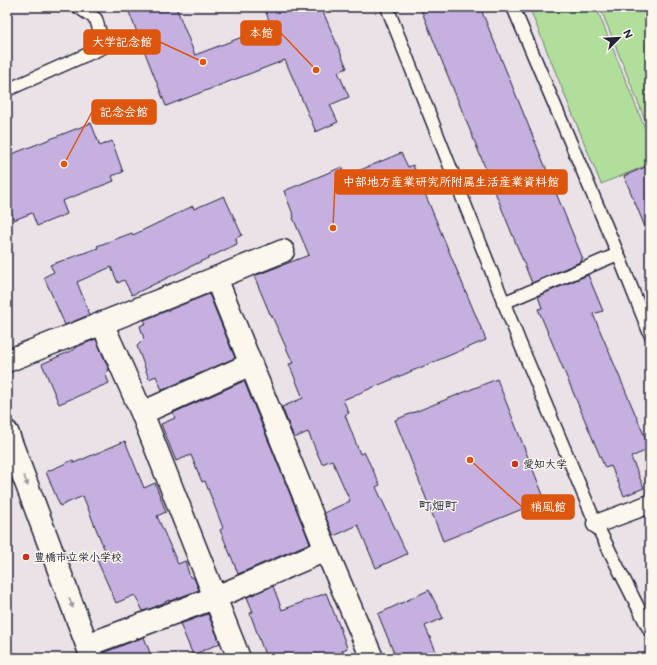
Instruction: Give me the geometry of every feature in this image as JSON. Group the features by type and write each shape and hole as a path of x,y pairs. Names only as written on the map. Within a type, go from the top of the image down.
{"street":[{"path":"7,361 283,251"},
{"path":"216,278 326,550 372,658"},
{"path":"102,323 142,413 239,658"},
{"path":"142,413 251,364"},
{"path":"7,432 89,651 326,550"},
{"path":"596,524 650,504"}],"lane":[{"path":"7,90 104,47 96,19 78,7"},
{"path":"387,7 519,342 596,524 650,631"},
{"path":"513,7 618,254 650,334"},
{"path":"503,303 618,254"}],"green space":[{"path":"529,7 596,7 650,141 650,164 601,184"},
{"path":"600,7 650,7 650,132"}],"building":[{"path":"127,7 176,7 195,55 271,26 264,7 321,7 347,68 338,72 349,97 330,105 338,122 316,132 285,60 166,106"},
{"path":"420,7 480,7 583,259 581,259 582,261 532,283"},
{"path":"91,123 100,146 112,141 123,172 112,176 114,181 62,201 67,214 37,226 32,213 14,220 7,201 7,156"},
{"path":"401,153 408,167 413,165 486,340 343,400 349,413 345,415 360,454 364,452 380,485 376,487 407,554 376,568 358,525 334,536 324,513 350,501 332,460 322,464 308,432 294,438 282,407 303,398 289,364 293,363 254,276 309,255 293,218 294,217 284,191 342,167 346,176"},
{"path":"650,165 650,239 624,176"},
{"path":"224,196 242,235 236,238 237,244 132,295 124,280 118,283 111,267 77,282 89,315 65,325 44,277 54,272 50,265 98,248 97,246 132,233 133,235 193,206 194,209"},
{"path":"588,275 603,311 593,314 650,449 631,457 644,488 624,496 611,466 605,468 538,309 542,308 538,296"},
{"path":"209,294 235,358 162,390 156,376 149,379 137,346 144,339 140,326 146,323 144,320"},
{"path":"96,339 109,370 105,373 109,383 59,404 42,364"},
{"path":"497,379 545,500 443,541 395,420"},
{"path":"244,381 310,543 238,574 220,530 223,528 205,481 202,482 191,455 176,461 161,424 175,418 173,413"},
{"path":"125,441 144,488 155,483 166,512 157,516 178,564 185,561 190,577 194,578 199,590 143,611 135,595 116,603 97,560 107,556 83,496 60,506 46,472 73,460 74,463"},
{"path":"273,586 282,610 326,593 347,648 342,651 345,658 266,658 250,613 253,612 247,597"},
{"path":"429,590 443,618 425,626 439,658 396,658 378,614"},
{"path":"208,614 220,643 193,655 180,624"},
{"path":"144,637 152,658 104,658 103,653"}],"place":[{"name":"大学記念館","path":"203,62"},
{"name":"本館","path":"316,70"},
{"name":"記念会館","path":"64,164"},
{"name":"中部地方産業研究所附属生活産業資料館","path":"333,228"},
{"name":"梢風館","path":"470,460"},
{"name":"愛知大学","path":"515,464"},
{"name":"豊橋市立栄小学校","path":"26,557"}],"district":[{"name":"町畑町","path":"438,506"}]}
